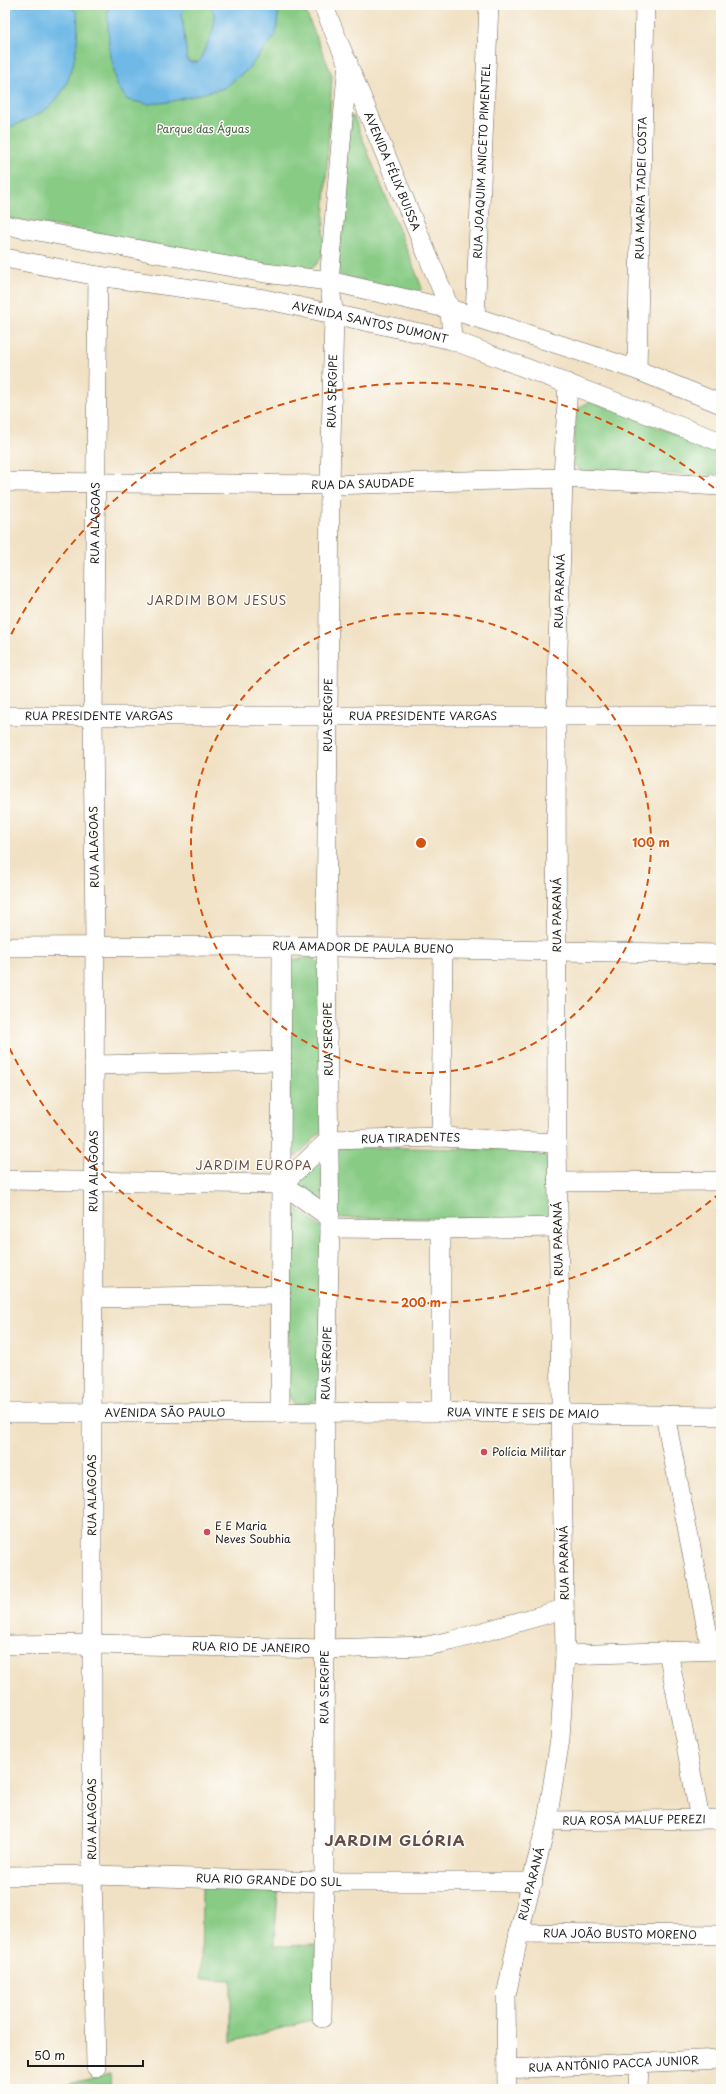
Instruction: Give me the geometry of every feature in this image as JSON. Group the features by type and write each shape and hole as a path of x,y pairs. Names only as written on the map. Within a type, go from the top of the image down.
{"street":[{"name":"AVENIDA FÉLIX BUISSA","path":"323,5 450,309 452,340"},
{"name":"RUA JOAQUIM ANICETO PIMENTEL","path":"475,317 488,5"},
{"name":"RUA MARIA TADEI COSTA","path":"637,370 645,5"},
{"name":"RUA SERGIPE","path":"322,2018 324,1882 325,1414 330,1222 326,947 330,485 334,316 329,281 348,62"},
{"path":"5,225 265,273 329,281 450,309 637,370 721,404"},
{"name":"AVENIDA SANTOS DUMONT","path":"5,258 98,276 264,299 334,316 452,340 721,442"},
{"path":"264,299 265,273"},
{"name":"RUA ALAGOAS","path":"96,2067 92,1875 92,1298 95,946 92,716 98,276"},
{"name":"RUA PARANÁ","path":"507,2089 506,1996 519,1933 547,1822 560,1739 565,1655 557,1182 556,716 563,478 568,383"},
{"name":"RUA DA SAUDADE","path":"5,482 94,485 330,485 563,478 721,486"},
{"name":"RUA PRESIDENTE VARGAS","path":"5,716 721,716"},
{"path":"280,1414 282,946"},
{"name":"RUA AMADOR DE PAULA BUENO","path":"5,947 282,946 721,954"},
{"path":"441,1136 443,949"},
{"path":"94,1065 282,1061"},
{"name":"RUA TIRADENTES","path":"329,1140 441,1136 557,1143"},
{"path":"282,1184 329,1140"},
{"path":"5,1180 94,1180 282,1184 330,1222 442,1229 558,1227"},
{"path":"557,1182 721,1182"},
{"path":"441,1412 442,1229"},
{"path":"92,1298 281,1295"},
{"name":"RUA VINTE E SEIS DE MAIO","path":"325,1414 441,1412 721,1416"},
{"name":"AVENIDA SÃO PAULO","path":"5,1413 325,1414"},
{"path":"565,1655 716,1650 665,1415"},
{"name":"RUA RIO DE JANEIRO","path":"5,1645 93,1644 325,1649 427,1646 452,1641 564,1609"},
{"path":"668,1651 700,1819"},
{"name":"RUA ROSA MALUF PEREZI","path":"547,1822 721,1819"},
{"name":"RUA RIO GRANDE DO SUL","path":"5,1876 92,1875 324,1882 533,1882"},
{"name":"RUA JOÃO BUSTO MORENO","path":"519,1933 721,1935"},
{"name":"RUA ANTÔNIO PACCA JUNIOR","path":"506,2068 639,2064 721,2059"},
{"path":"638,2089 639,2064"}],"green space":[{"name":"Parque das Águas","path":"5,5 303,5 332,75 322,257 315,266 306,272 5,217"},
{"path":"350,116 354,117 422,288 418,293 340,275 338,269"},
{"path":"591,401 721,452 721,475 581,472 572,462 577,409"},
{"path":"314,958 321,965 324,1129 296,1157 289,1153 288,967 295,959"},
{"path":"341,1147 540,1150 548,1159 550,1215 543,1219 340,1218 335,1212 334,1152"},
{"path":"319,1162 324,1162 321,1202 293,1182"},
{"path":"294,1206 323,1229 321,1394 313,1402 294,1405 288,1396 288,1211"},
{"path":"202,1887 278,1891 274,1946 317,1945 315,2019 231,2042 231,1980 201,1979"},
{"path":"110,2074 111,2089 48,2089"}],"water":[{"path":"5,5 68,5 77,12 78,24 74,63 70,76 58,98 49,107 5,130"},
{"path":"107,5 192,5 186,7 182,14 187,59 189,62 198,62 201,59 213,30 214,13 209,5 279,5 276,35 247,70 224,88 169,102 148,104 127,100 117,85 109,46"}],"place":[{"name":"Polícia Militar","path":"484,1452"},
{"name":"E E Maria Neves Soubhia","path":"207,1532"}],"district":[{"name":"JARDIM BOM JESUS","path":"217,601"},
{"name":"JARDIM EUROPA","path":"254,1166"},
{"name":"JARDIM GLÓRIA","path":"395,1841"}]}
